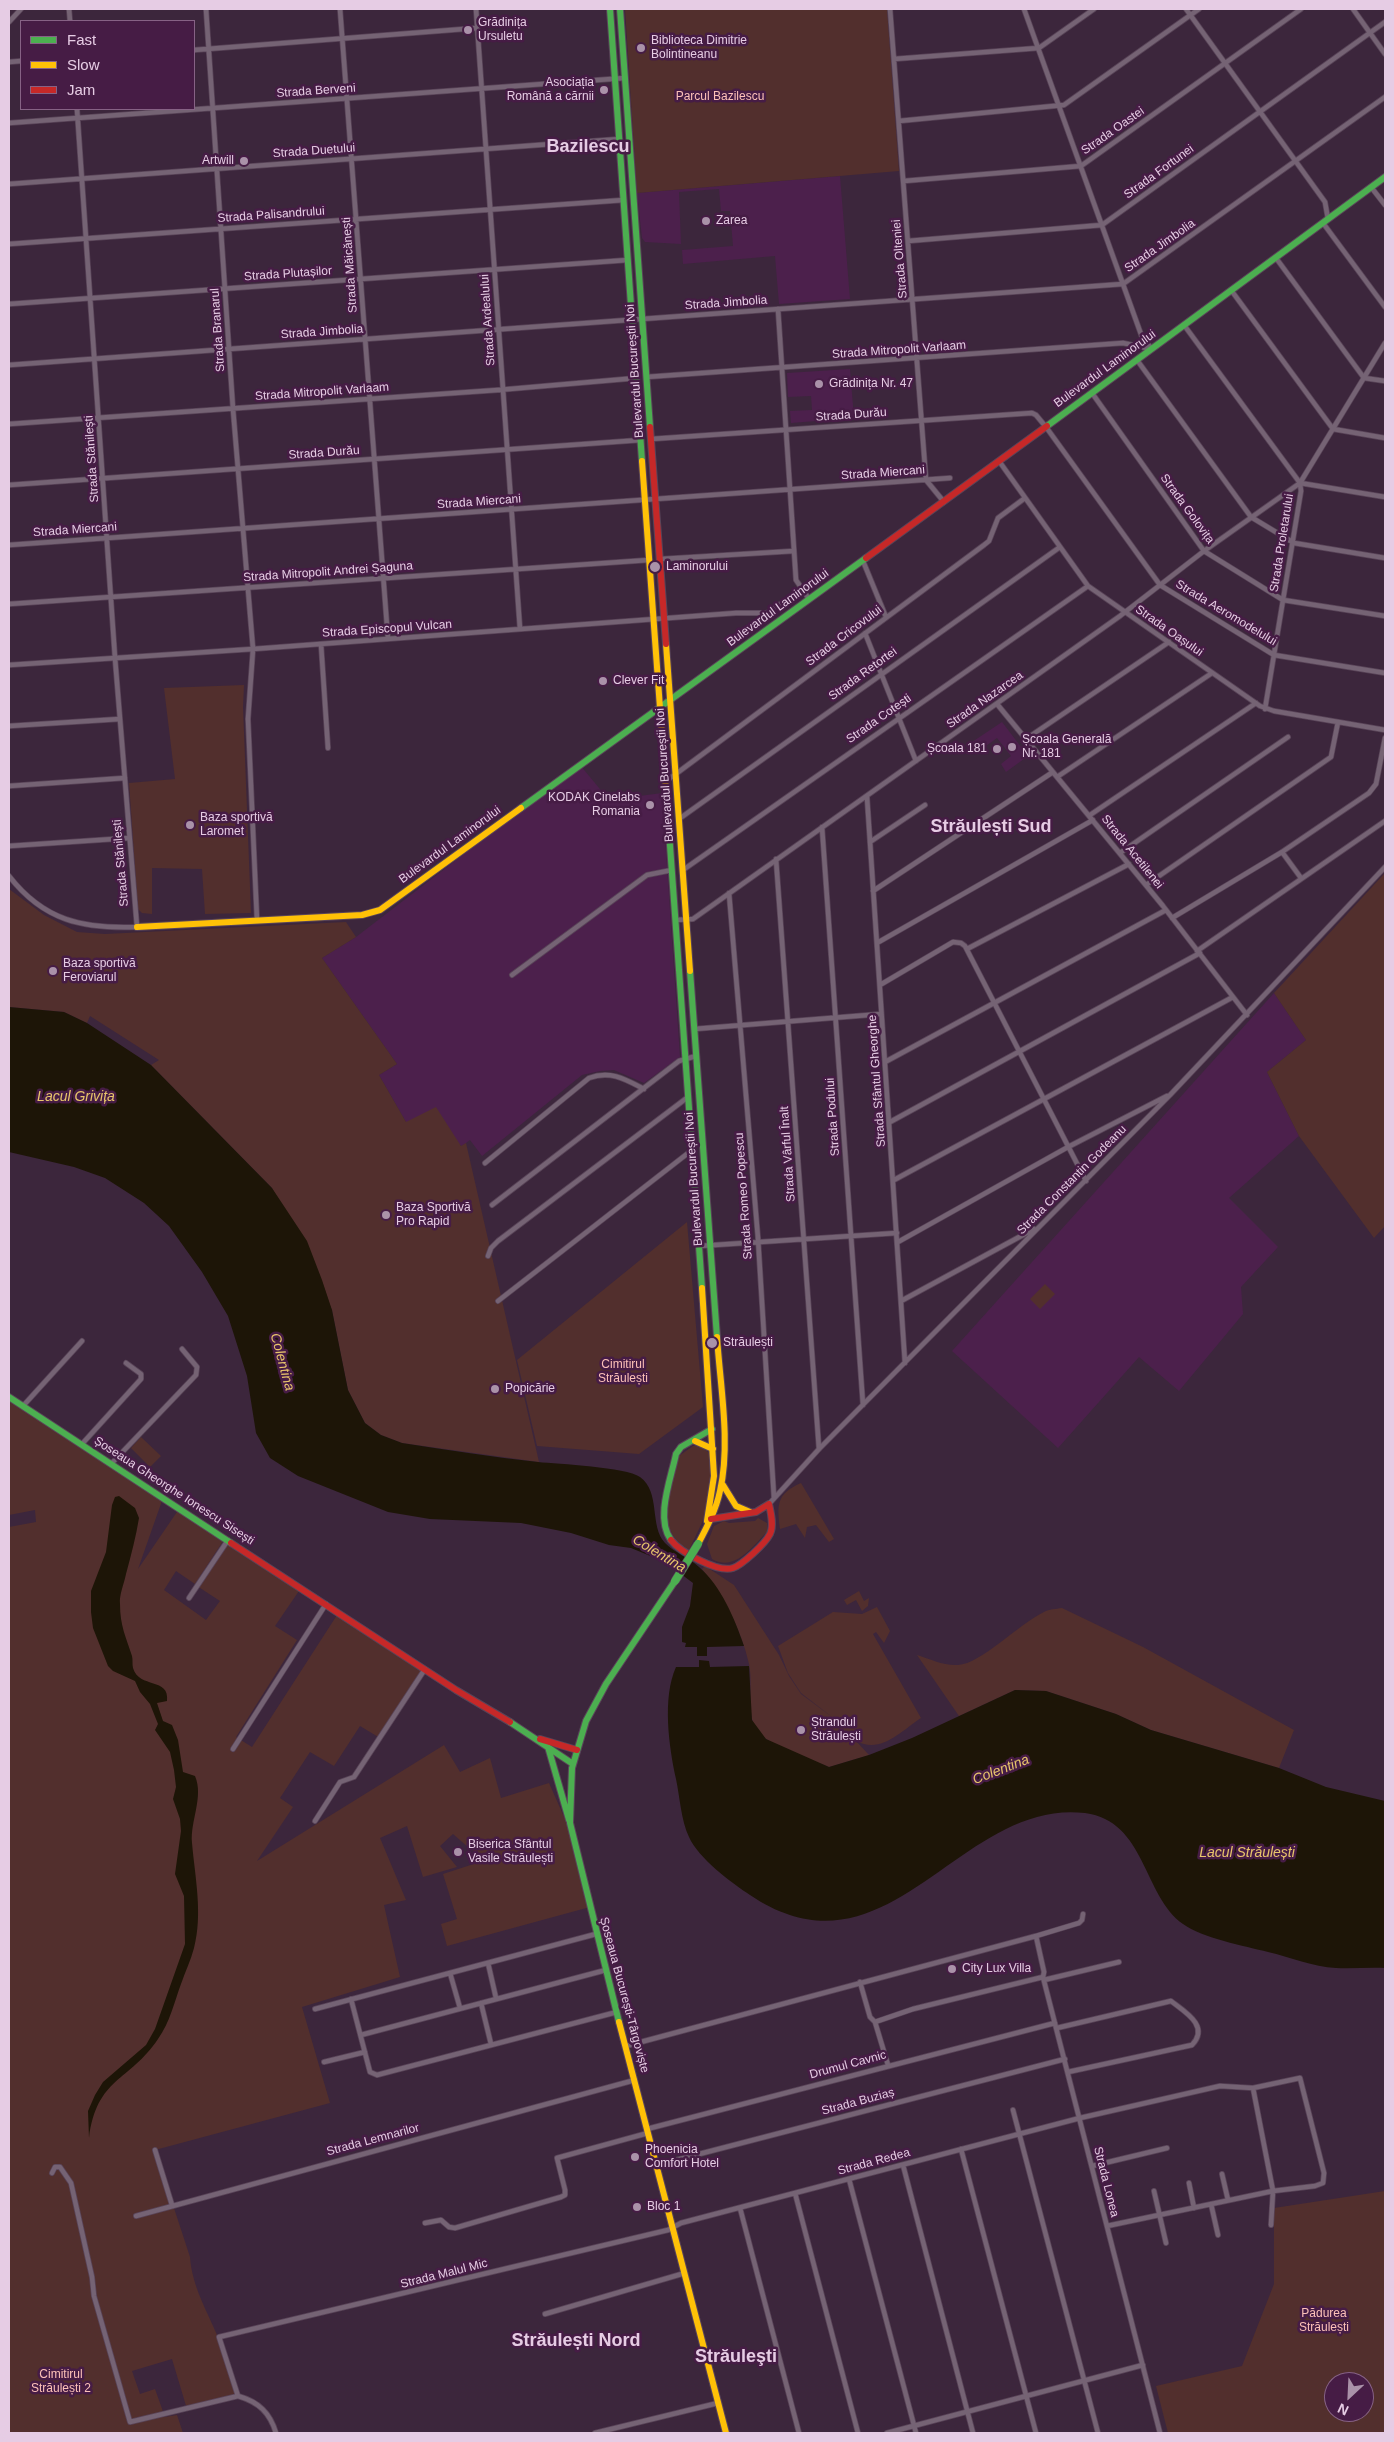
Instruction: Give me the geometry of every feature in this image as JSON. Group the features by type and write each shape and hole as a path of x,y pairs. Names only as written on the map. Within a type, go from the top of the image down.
{"main road":[{"name":"Bulevardul Bucureștii Noi","path":"610,9 633,320 652,619 676,920 712,1429 714,1487 702,1535"},
{"name":"Bulevardul Bucureștii Noi","path":"620,9 724,1436 723,1485 712,1519 675,1581"},
{"name":"Bulevardul Laminorului","path":"136,927 362,915 380,910 944,502 1385,177"},
{"path":"648,716 653,716 660,721"},
{"name":"Șoseaua Gheorghe Ionescu Sisești","path":"9,1397 478,1704 538,1739 573,1764"},
{"path":"712,1429 695,1441 681,1447 676,1454 664,1520 666,1533 674,1544 714,1567 738,1566 770,1534 772,1501"},
{"path":"695,1441 713,1449"},
{"path":"723,1485 736,1506 752,1513"},
{"path":"712,1519 752,1513 761,1510 772,1501"},
{"name":"Șoseaua București-Târgoviște","path":"675,1581 598,1697 586,1722 573,1764 570,1787 570,1823 596,1934 726,2433"},
{"name":"Șoseaua Gheorghe Ionescu Sisești","path":"538,1739 577,1750"},
{"path":"548,1747 570,1823"}],"street":[{"path":"9,22 21,9"},
{"name":"Strada Branarul","path":"206,9 233,409 253,650 248,713 258,920"},
{"name":"Strada Măicănești","path":"340,9 388,639"},
{"name":"Strada Ardealului","path":"476,9 520,629"},
{"name":"Strada Olteniei","path":"890,9 926,480"},
{"path":"1024,9 1142,337 1151,349"},
{"path":"894,59 1039,48 1094,9"},
{"path":"1186,9 1325,202 1326,221 1385,307"},
{"path":"899,121 1066,104 1199,9"},
{"name":"Strada Oastei","path":"904,181 1081,166 1301,9"},
{"path":"1353,9 1385,54"},
{"name":"Strada Fortunei","path":"1102,225 1385,22"},
{"path":"195,50 477,28"},
{"name":"Strada Berveni","path":"9,123 625,78"},
{"name":"Strada Jimbolia","path":"9,365 1123,284 1385,97"},
{"name":"Strada Stănilești","path":"77,110 115,658 136,927"},
{"name":"Strada Duetului","path":"9,184 217,167 486,150 620,139"},
{"path":"1371,187 1385,205"},
{"name":"Strada Palisandrului","path":"9,244 624,200"},
{"path":"908,241 1102,225"},
{"path":"1276,258 1364,378 1385,381"},
{"name":"Strada Plutașilor","path":"9,304 628,260"},
{"path":"1231,290 1333,429 1385,438"},
{"path":"778,309 796,580 801,590 809,599"},
{"path":"1184,325 1300,483 1385,497"},
{"name":"Strada Mitropolit Varlaam","path":"646,377 918,360 1123,343 1151,349"},
{"name":"Strada Proletarului","path":"1265,709 1294,542 1301,491 1300,483 1385,343"},
{"path":"1137,360 1251,517 1294,542 1385,558"},
{"name":"Strada Mitropolit Varlaam","path":"9,424 636,378"},
{"name":"Strada Golovița","path":"1092,393 1204,551 1283,600 1385,616"},
{"name":"Strada Durău","path":"651,439 1028,412 1036,415 1046,427"},
{"name":"Strada Aeromodelului","path":"1046,427 1160,584 1274,655 1385,674"},
{"name":"Strada Durău","path":"9,485 641,440"},
{"name":"Strada Oașului","path":"999,461 1088,586 1212,673 1265,709 1385,730"},
{"name":"Strada Miercani","path":"9,545 950,478"},
{"path":"926,480 944,502"},
{"name":"Strada Nazarcea","path":"676,920 693,919 997,704 1125,612 1204,551 1300,483"},
{"name":"Strada Cricovului","path":"665,782 984,545 989,540 998,518 1026,498"},
{"name":"Strada Retortei","path":"679,819 1060,547"},
{"path":"661,560 794,551"},
{"name":"Strada Mitropolit Andrei Șaguna","path":"9,604 649,560"},
{"path":"862,561 886,617"},
{"name":"Strada Cotești","path":"683,870 898,717 1088,586"},
{"name":"Bulevardul Laminorului","path":"767,613 801,590"},
{"name":"Strada Episcopul Vulcan","path":"9,665 253,650 665,618 767,613"},
{"path":"864,633 916,761"},
{"path":"1026,739 1169,642"},
{"path":"321,644 328,748"},
{"path":"1057,777 1212,673"},
{"path":"1090,815 1256,703"},
{"name":"Strada Acetilenei","path":"997,704 1090,815 1247,1015"},
{"path":"9,726 120,719"},
{"path":"1146,885 1331,758 1338,722"},
{"path":"1120,853 1288,737"},
{"path":"1172,918 1282,852 1373,790 1385,738"},
{"path":"873,891 1053,772"},
{"path":"9,786 124,778"},
{"name":"Strada Sfântul Gheorghe","path":"867,797 905,1363"},
{"path":"870,842 925,805"},
{"path":"877,943 1094,820"},
{"path":"890,1122 1020,1053 1199,952 1301,878 1385,821"},
{"name":"Strada Podului","path":"822,827 863,1405"},
{"path":"9,846 129,838"},
{"path":"1282,852 1301,878"},
{"name":"Strada Vârful Înalt","path":"776,859 819,1449"},
{"path":"967,949 1128,864"},
{"name":"Strada Constantin Godeanu","path":"772,1501 819,1449 1040,1225 1086,1181 1247,1015 1385,867"},
{"path":"512,975 646,875 672,870"},
{"path":"9,876 28,896 67,920 92,927 136,927"},
{"name":"Strada Romeo Popescu","path":"729,893 758,1243 772,1501"},
{"path":"885,1062 1166,910"},
{"path":"880,985 953,942 961,943 967,949 1086,1181"},
{"path":"894,1180 1233,997"},
{"path":"694,1029 881,1014"},
{"path":"492,1204 679,1061 696,1056"},
{"path":"485,1163 589,1078 597,1075 614,1074 644,1088"},
{"path":"898,1242 1068,1147 1170,1094"},
{"path":"488,1256 491,1248 498,1241 688,1097"},
{"path":"498,1301 692,1149"},
{"path":"902,1301 1040,1225"},
{"path":"699,1246 897,1234"},
{"path":"23,1406 82,1341"},
{"path":"112,1464 196,1375 197,1367 182,1348"},
{"path":"82,1444 141,1379 141,1374 126,1363"},
{"path":"189,1598 228,1540"},
{"path":"233,1748 326,1604"},
{"path":"315,1821 340,1782 354,1777 424,1668"},
{"path":"626,2046 1036,1936 1079,1923 1082,1920 1083,1914"},
{"path":"315,2009 596,1934"},
{"name":"Strada Lonea","path":"1036,1936 1044,1979 1160,2433"},
{"path":"874,2022 913,2009 1119,1962"},
{"path":"488,1963 496,1998"},
{"path":"361,2035 606,1970"},
{"path":"450,1973 460,2008"},
{"path":"860,1982 888,2065"},
{"path":"351,1999 370,2072 378,2075 617,2012"},
{"name":"Drumul Cavnic","path":"425,2223 437,2219 449,2227 457,2227 562,2197 565,2190 557,2158 888,2065 1171,2001 1198,2024 1199,2033 1192,2044 1068,2072"},
{"path":"481,2003 491,2044"},
{"path":"324,2062 365,2052"},
{"name":"Strada Buziaș","path":"657,2165 1065,2059"},
{"name":"Strada Redea","path":"673,2226 1080,2118 1220,2086 1237,2085 1253,2088 1300,2078 1324,2179 1323,2183 1315,2186 1273,2191"},
{"name":"Strada Lemnarilor","path":"136,2216 635,2080"},
{"path":"1253,2088 1273,2191 1271,2225"},
{"path":"1013,2110 1098,2433"},
{"path":"1092,2166 1167,2148"},
{"path":"961,2149 1036,2433"},
{"path":"155,2150 172,2205"},
{"path":"903,2165 974,2433"},
{"path":"52,2173 55,2167 60,2167 71,2183 92,2278 94,2296 130,2422 238,2396 252,2401 268,2413 276,2433"},
{"path":"1222,2174 1228,2200"},
{"path":"849,2179 916,2433"},
{"path":"1189,2183 1194,2208"},
{"path":"1154,2191 1166,2243"},
{"path":"1107,2226 1273,2191"},
{"path":"795,2193 858,2433"},
{"path":"1211,2204 1218,2235"},
{"path":"740,2208 799,2433"},
{"name":"Strada Malul Mic","path":"238,2396 219,2337 668,2230 673,2226"},
{"path":"545,2314 685,2273"},
{"path":"888,2433 1143,2366"},
{"path":"595,2433 718,2403"}],"shaded area":[{"path":"840,176 850,299 779,304 775,256 683,264 682,250 733,246 730,211 721,211 719,189 679,192 681,244 645,242 642,238 637,193"},
{"name":"Grădinița Nr. 47","path":"850,369 854,418 791,423 790,411 812,410 811,396 788,397 787,373"},
{"name":"Școala Generală Nr. 181","path":"1002,722 1028,756 1006,772 1001,764 1011,756 997,738 979,751 972,742"},
{"path":"580,765 609,800 662,793 680,1057 644,1083 614,1070 582,1075 482,1156 470,1140 462,1146 406,1122 379,1075 397,1064 322,958 356,937"},
{"path":"1274,993 1306,1040 1267,1072 1299,1136 1229,1198 1278,1247 1241,1287 1243,1314 1179,1391 1139,1357 1058,1448 952,1351"}],"green space":[{"name":"Parcul Bazilescu","path":"625,9 887,9 899,171 637,193"},
{"name":"Baza sportivă Laromet","path":"244,685 243,707 251,913 205,914 202,869 152,868 152,914 142,913 138,909 129,783 175,779 164,688"},
{"path":"1385,873 1385,1226 1374,1238 1299,1136 1267,1072 1306,1040 1274,993"},
{"name":"Baza Sportivă Pro Rapid","path":"9,889 44,915 77,932 105,934 346,922 356,937 322,958 397,1064 379,1075 406,1122 436,1107 461,1146 466,1143 539,1462 402,1443 381,1435 365,1423 348,1390 332,1310 272,1188 151,1065 159,1060 90,1016 87,1023 64,1012 9,1007"},
{"name":"Cimitirul Străulești","path":"687,1222 703,1407 639,1454 537,1446 517,1360"},
{"path":"1045,1284 1055,1294 1040,1309 1030,1299"},
{"name":"Cimitirul Străulești 2","path":"9,1397 163,1498 138,1569 179,1509 225,1538 195,1584 176,1571 164,1590 206,1620 220,1601 197,1586 228,1540 301,1588 275,1626 297,1640 236,1737 252,1747 339,1612 425,1669 380,1738 360,1726 334,1766 310,1752 280,1798 293,1807 257,1861 444,1745 460,1772 490,1758 501,1798 549,1783 573,1837 590,1907 447,1946 441,1924 457,1919 443,1874 489,1859 469,1848 453,1834 440,1846 457,1867 423,1877 407,1826 380,1838 406,1900 384,1905 400,1977 302,2007 330,2103 155,2150 190,2257 197,2288 224,2352 238,2396 187,2409 172,2359 132,2371 140,2394 155,2389 165,2417 177,2415 183,2433 9,2433 9,1527 36,1522 35,1510 9,1515"},
{"path":"141,1437 161,1456 150,1467 131,1448"},
{"path":"693,1446 700,1446 708,1452 712,1465 707,1512 689,1550 678,1541 671,1531 668,1520 668,1508 669,1495 679,1456"},
{"path":"801,1483 834,1539 829,1542 816,1525 807,1527 805,1538 796,1524 780,1529 778,1513 780,1501 787,1491"},
{"path":"758,1518 767,1523 767,1532 749,1551 736,1560 728,1562 712,1559 707,1544 714,1526 724,1521 729,1523 755,1521"},
{"path":"705,1566 734,1585 779,1655 789,1676 801,1694 836,1720 801,1693 788,1673 778,1646 833,1612 862,1614 877,1607 890,1631 884,1643 876,1632 873,1634 921,1718 898,1735 882,1743 874,1745 856,1741 869,1755 829,1767 766,1739 755,1727 752,1719 750,1673 746,1651 736,1626 718,1591 702,1569"},
{"path":"859,1591 864,1601 869,1598 868,1606 862,1611 856,1600 847,1605 844,1600"},
{"path":"1062,1608 1143,1647 1294,1730 1279,1768 1151,1730 1116,1714 1046,1691 1015,1690 959,1716 917,1655 948,1664 958,1665 967,1663 989,1651 1034,1617 1048,1610"},
{"name":"Pădurea Străulești","path":"1385,2191 1385,2433 1168,2433 1156,2386 1242,2366 1274,2284 1274,2208"}],"water":[{"name":"Lacul Grivița","path":"9,1007 64,1012 87,1023 151,1065 272,1188 307,1241 332,1310 348,1390 365,1423 381,1435 402,1443 521,1460 607,1468 640,1477 651,1491 660,1536 669,1547 699,1567 721,1593 732,1614 744,1646 707,1647 707,1656 697,1656 697,1647 685,1647 686,1643 682,1642 682,1627 690,1606 693,1583 665,1562 631,1548 609,1545 571,1533 521,1523 430,1519 388,1512 298,1476 270,1458 256,1433 247,1376 228,1316 202,1272 169,1226 144,1203 105,1178 74,1167 9,1152"},
{"path":"119,1496 135,1508 139,1518 120,1601 122,1625 132,1656 133,1668 141,1679 159,1686 167,1694 167,1701 157,1703 163,1721 172,1725 178,1740 183,1772 195,1776 197,1784 198,1792 192,1843 198,1895 198,1922 193,1952 166,2026 147,2053 107,2091 99,2103 93,2118 89,2138 88,2111 95,2095 103,2082 146,2045 155,2029 185,1944 184,1896 175,1874 181,1831 180,1819 173,1799 176,1787 170,1752 155,1730 158,1724 150,1704 140,1692 135,1681 113,1671 108,1666 93,1628 91,1591 106,1552 112,1505 115,1497"},
{"name":"Lacul Străulești","path":"699,1660 709,1661 710,1667 749,1666 752,1720 766,1739 829,1767 869,1755 912,1738 1015,1690 1046,1691 1116,1714 1151,1730 1279,1768 1326,1787 1385,1801 1385,1968 1319,1966 1224,1941 1191,1929 1170,1912 1159,1896 1132,1844 1120,1830 1105,1819 1085,1813 1040,1816 999,1833 883,1906 843,1919 799,1918 750,1895 725,1877 693,1845 686,1830 669,1738 669,1693 676,1667 699,1667"}],"traffic: fast":[{"path":"610,9 642,461"},
{"path":"620,9 650,427"},
{"path":"1047,426 1385,177"},
{"path":"521,808 866,558"},
{"path":"668,818 702,1288"},
{"path":"690,971 717,1337"},
{"path":"9,1397 231,1543"},
{"path":"671,1540 666,1531 664,1510 676,1454 681,1447 712,1429"},
{"path":"675,1581 698,1544"},
{"path":"619,2022 570,1823 572,1768 586,1721 606,1684 675,1581"},
{"path":"510,1722 573,1764"},
{"path":"548,1747 569,1820"}],"traffic: slow":[{"path":"642,461 668,818"},
{"path":"666,644 690,971"},
{"path":"137,927 362,915 380,910 521,808"},
{"path":"702,1288 714,1476 707,1521"},
{"path":"698,1544 716,1505 720,1491 725,1453 724,1414 717,1337"},
{"path":"695,1441 713,1449"},
{"path":"723,1485 736,1506 750,1512"},
{"path":"619,2022 726,2433"}],"traffic: jam":[{"path":"866,558 1047,426"},
{"path":"650,427 666,644"},
{"path":"671,1540 682,1550 709,1565 726,1569 733,1568 747,1559 767,1538 772,1527 769,1504 756,1512 711,1519"},
{"path":"231,1543 456,1690 510,1722"},
{"path":"540,1739 577,1750"}],"place":[{"name":"Grădinița Ursuletu","path":"468,30"},
{"name":"Biblioteca Dimitrie Bolintineanu","path":"641,48"},
{"name":"Asociația Română a cărnii","path":"604,90"},
{"name":"Artwill","path":"244,161"},
{"name":"Zarea","path":"706,221"},
{"name":"Grădinița Nr. 47","path":"819,384"},
{"name":"Laminorului","path":"655,567"},
{"name":"Clever Fit","path":"603,681"},
{"name":"Școala Generală Nr. 181","path":"1012,747"},
{"name":"Școala 181","path":"997,749"},
{"name":"KODAK Cinelabs Romania","path":"650,805"},
{"name":"Baza sportivă Laromet","path":"190,825"},
{"name":"Baza sportivă Feroviarul","path":"53,971"},
{"name":"Baza Sportivă Pro Rapid","path":"386,1215"},
{"name":"Străulești","path":"712,1343"},
{"name":"Popicărie","path":"495,1389"},
{"name":"Ștrandul Străulești","path":"801,1730"},
{"name":"Biserica Sfântul Vasile Străulești","path":"458,1852"},
{"name":"City Lux Villa","path":"952,1969"},
{"name":"Phoenicia Comfort Hotel","path":"635,2157"},
{"name":"Bloc 1","path":"637,2207"}],"district":[{"name":"Bazilescu","path":"588,147"},
{"name":"Străulești Sud","path":"991,827"},
{"name":"Străulești Nord","path":"576,2341"},
{"name":"Străuleşti","path":"736,2357"}],"water label":[{"name":"Colentina","path":"282,1362"},
{"name":"Colentina","path":"659,1554"},
{"name":"Colentina","path":"1001,1770"}]}
